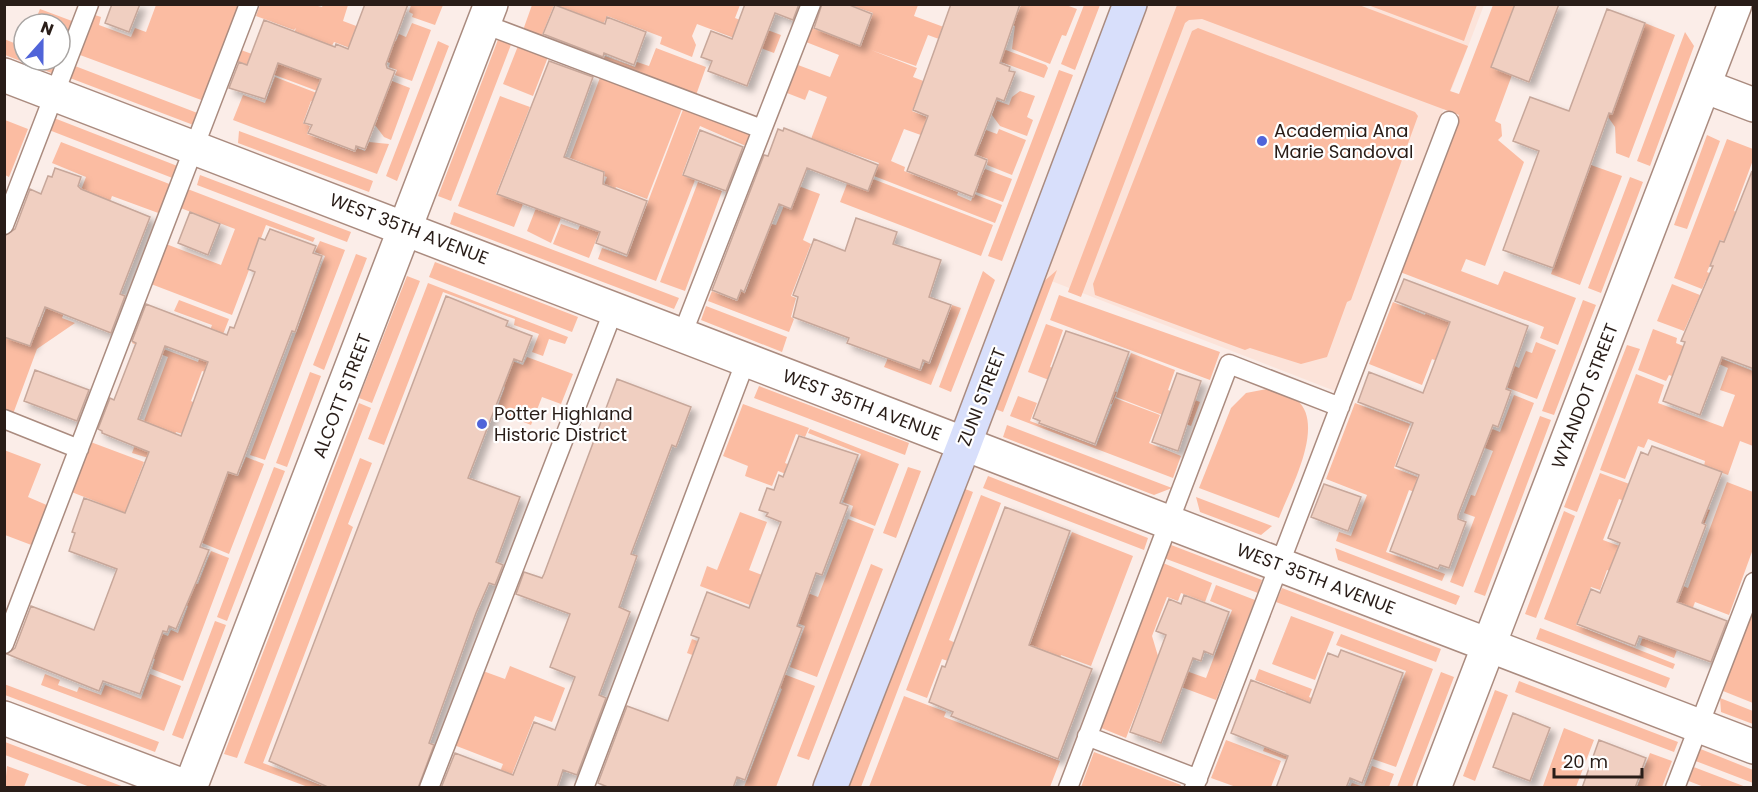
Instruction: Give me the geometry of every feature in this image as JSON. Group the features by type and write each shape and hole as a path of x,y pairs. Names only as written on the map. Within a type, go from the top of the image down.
{"street":[{"name":"ZUNI STREET","path":"830,788 964,445 1130,4"},
{"name":"WYANDOT STREET","path":"1434,788 1735,4"},
{"name":"ALCOTT STREET","path":"190,788 488,14"},
{"name":"WEST 35TH AVENUE","path":"4,75 1754,747"},
{"path":"1704,86 1754,105"},
{"path":"4,718 190,788"}],"lane":[{"path":"4,225 89,4"},
{"path":"4,644 249,4"},
{"path":"682,335 811,4"},
{"path":"488,14 762,129"},
{"path":"1087,736 1196,783 1449,121"},
{"path":"429,788 614,309"},
{"path":"584,788 746,360"},
{"path":"1068,788 1229,364 1340,407"},
{"path":"4,419 79,449"},
{"path":"1675,788 1754,582"}],"shaded area":[{"path":"156,5 240,5 204,101 80,55 95,15 101,17 99,25 131,37 135,28 146,32"},
{"path":"260,5 322,7 323,5 348,5 343,21 396,41 399,34 406,37 412,23 431,30 412,81 395,75 397,70 389,67 390,63 334,42 315,77 324,81 320,92 237,61 241,50 282,65 296,28 294,30 256,16"},
{"path":"411,5 443,5 435,25 412,17 413,14 409,12"},
{"path":"532,5 554,5 540,40 522,33"},
{"path":"555,5 740,5 735,18 781,35 774,53 697,24 692,36 696,45 692,57 660,44 662,37 607,16 604,23"},
{"path":"850,5 918,5 914,16 1046,65 1048,68 1044,78 928,35 916,66 871,50 917,68 913,77 939,87 922,85 912,111 927,117 925,124 980,145 986,130 997,134 999,129 1026,140 1012,175 987,165 988,159 904,129 891,161 905,167 904,171 958,192 957,195 971,201 974,194 1002,205 995,223 874,176 879,163 811,139 827,97 809,90 805,100 787,93 798,65 830,77 839,55 806,42 812,28 861,46 873,13"},
{"path":"1021,5 1066,5 1077,9 1066,36 1062,35 1050,64 1012,49 1015,26 1007,23 1012,9 1018,12"},
{"path":"1084,5 1100,5 1075,70 1061,64"},
{"name":"Academia Ana Marie Sandoval","path":"1146,5 1484,5 1335,391 1041,277"},
{"path":"1177,5 1359,5 1468,46 1450,91 1459,94 1493,5 1515,5 1491,67 1512,75 1495,121 1501,124 1502,136 1498,140 1524,162 1485,266 1466,259 1461,271 1498,285 1504,271 1576,298 1558,345 1540,338 1544,327 1400,272 1459,115 1202,19 1189,20 1185,23 1081,297 1068,292"},
{"path":"1368,5 1477,5 1464,41"},
{"path":"1645,23 1675,35 1629,158 1616,153 1615,127 1606,114 1612,113"},
{"name":"Academia Ana Marie Sandoval","path":"1198,28 1415,112 1418,116 1351,300 1347,302 1327,357 1301,364 1250,348 1245,350 1095,295 1093,284 1192,31"},
{"path":"1685,32 1694,46 1650,166 1637,161"},
{"path":"499,37 512,42 451,201 438,196"},
{"path":"4,39 12,42 12,58 5,55"},
{"path":"438,41 449,46 397,181 386,176"},
{"path":"518,46 548,57 533,96 503,84"},
{"path":"656,48 706,67 695,98 602,63 605,56 635,67 637,62 649,66"},
{"path":"75,66 200,114 196,126 70,78"},
{"path":"1059,70 1073,75 1002,261 988,256"},
{"path":"601,75 683,106 647,199 616,187 602,224 591,220 607,177 604,176 605,172 570,158"},
{"path":"275,77 322,95 319,103 311,101 303,123 310,126 307,134 355,152 357,148 365,151 369,142 389,144 377,174 233,120 243,95 265,103"},
{"path":"392,81 410,88 391,140 384,137 375,125 378,118 370,114 378,93 386,95"},
{"path":"1020,91 1035,96 1027,117 1033,120 1027,136 1000,126 992,115 997,101 1009,105 1012,97"},
{"path":"500,96 530,107 496,194 523,204 514,227 458,206"},
{"path":"684,107 751,132 746,146 700,126 682,175 695,180 656,281 598,259 602,248 627,257"},
{"path":"54,118 180,167 175,179 49,130"},
{"path":"5,120 28,129 9,177 5,175"},
{"path":"239,131 373,181 369,192 238,143"},
{"path":"1707,135 1720,141 1687,229 1674,225"},
{"path":"1727,139 1753,149 1753,160 1734,211 1753,219 1753,232 1731,223 1724,241 1720,240 1707,272 1753,290 1753,298 1706,280 1702,289 1674,278"},
{"path":"61,142 172,185 161,214 112,196 107,209 78,198 86,177 52,163"},
{"path":"1591,165 1622,176 1580,285 1551,274"},
{"path":"985,169 1012,179 1003,202 976,192 979,184 966,179 969,170 982,175"},
{"path":"852,171 993,225 981,256 840,202"},
{"path":"200,175 351,232 347,242 197,185"},
{"path":"1630,177 1643,182 1601,293 1588,288"},
{"path":"698,182 722,191 685,291 660,282"},
{"path":"793,184 820,194 803,240 811,244 791,296 796,298 791,317 794,319 789,332 708,301 712,291 737,301 741,291 745,293 771,224 776,225"},
{"path":"185,188 315,238 313,242 266,225 232,315 151,284 166,244 221,265 235,229 178,207"},
{"path":"538,203 563,213 551,243 527,231"},
{"path":"454,212 679,298 674,309 450,224"},
{"path":"582,221 602,225 589,258 553,244 561,224 578,230"},
{"path":"320,241 345,250 265,460 250,455 325,256 315,252"},
{"path":"356,254 367,258 324,370 313,365"},
{"path":"435,262 578,317 572,332 429,277"},
{"path":"81,266 62,318 75,323 37,349 13,414 5,411 4,314 39,327 58,277"},
{"path":"1057,270 1003,412 990,407 1034,290"},
{"path":"983,271 995,280 951,392 939,387"},
{"path":"407,276 420,281 372,403 359,398"},
{"path":"428,283 568,337 565,344 549,339 543,356 532,352 539,334 514,325 515,319 443,292 384,445 368,439"},
{"path":"1672,284 1700,295 1684,331 1657,321"},
{"path":"1434,292 1500,360 1519,368 1526,351 1532,353 1536,342 1556,350 1537,399 1432,359 1422,385 1369,364 1393,302 1425,315"},
{"path":"1059,295 1220,352 1210,380 1050,320"},
{"path":"179,300 229,319 208,373 202,371 191,401 197,404 186,435 176,432 165,463 132,453 168,357 132,343 134,338 198,362 212,325 174,311"},
{"path":"1583,300 1596,305 1554,415 1542,411"},
{"path":"952,305 961,308 931,385 884,367 888,358 921,371 925,362 930,364"},
{"path":"706,306 787,337 782,352 701,320"},
{"path":"1046,324 1063,330 1050,367 1117,392 1112,404 1028,372"},
{"path":"1653,329 1677,338 1676,343 1688,348 1672,376 1669,375 1666,381 1638,370"},
{"path":"1627,345 1640,349 1577,512 1564,507"},
{"path":"1131,353 1175,370 1168,390 1200,402 1191,426 1116,397"},
{"path":"1712,355 1753,371 1753,446 1740,441 1728,475 1704,466 1705,461 1648,439 1644,448 1638,446 1625,479 1600,470 1636,374 1664,385 1658,403 1723,427 1735,395 1720,390 1728,368 1710,360"},
{"path":"527,357 573,374 561,404 542,397 531,425 496,411 505,387 494,383 504,358 523,365"},
{"path":"310,372 321,376 287,467 276,463"},
{"path":"759,386 909,443 905,455 754,398"},
{"path":"1272,388 1297,400 1305,411 1308,425 1303,458 1279,518 1199,488 1231,408 1246,393"},
{"path":"1514,395 1534,403 1463,587 1450,582 1475,517 1464,513 1471,495 1475,496 1493,451 1416,422 1474,422 1500,432"},
{"path":"1018,396 1037,403 1030,421 1096,446 1115,398 1160,415 1149,443 1181,456 1173,478 1010,416"},
{"path":"359,403 371,408 237,758 224,754"},
{"path":"1355,403 1410,424 1394,468 1464,495 1459,509 1409,490 1386,552 1445,574 1442,581 1336,541 1339,532 1351,536 1367,495 1326,479"},
{"path":"743,404 809,428 805,437 796,434 785,463 797,468 794,477 778,471 772,486 745,476 748,466 723,456"},
{"path":"1540,416 1551,420 1485,596 1474,592"},
{"path":"1007,425 1172,488 1154,495 1003,437"},
{"path":"810,429 899,464 875,526 850,516 853,506 843,502 861,454 808,433"},
{"path":"88,441 144,462 131,496 209,525 228,473 238,476 246,457 264,464 229,554 147,520 119,516 120,511 69,491"},
{"path":"4,450 41,464 28,497 49,506 34,546 5,535"},
{"path":"360,458 372,463 348,524 353,527 263,763 326,787 308,787 244,763"},
{"path":"274,467 285,471 227,621 217,617"},
{"path":"908,467 921,471 896,538 883,533"},
{"path":"1600,473 1691,507 1693,503 1710,510 1702,530 1619,499 1603,540 1641,554 1650,586 1607,570 1600,590 1591,587 1576,625 1675,664 1673,669 1544,619"},
{"path":"988,476 1148,538 1144,550 983,488"},
{"path":"1727,482 1753,492 1753,549 1729,615 1695,602 1674,658 1640,645 1650,617 1659,577 1688,588"},
{"path":"960,487 973,492 861,787 846,788"},
{"path":"981,495 1001,503 949,640 958,644 951,662 942,659 927,698 906,690"},
{"path":"1196,497 1272,526 1261,535 1200,512"},
{"path":"1564,511 1575,516 1536,618 1525,614"},
{"path":"740,512 767,522 749,570 818,597 848,519 874,529 817,677 790,667 805,626 700,586 707,566 717,570"},
{"path":"1072,532 1133,556 1091,666 1061,655 1044,699 1014,687"},
{"path":"1166,543 1262,580 1258,593 1161,557"},
{"path":"1335,548 1460,596 1456,605 1338,560"},
{"path":"211,551 229,558 183,681 152,669 155,659 138,652 122,619 168,636 171,630 178,633 188,606 179,602 188,581 198,584"},
{"path":"1158,561 1212,583 1205,602 1181,593 1178,601 1167,597 1152,636 1158,656 1126,738 1094,725"},
{"path":"871,564 883,569 809,760 797,756"},
{"path":"1216,585 1255,600 1216,700 1152,676 1158,661 1206,678 1232,610 1210,601"},
{"path":"1282,588 1441,649 1436,662 1276,602"},
{"path":"1753,611 1753,703 1723,691"},
{"path":"1291,616 1334,632 1315,680 1272,664"},
{"path":"215,621 226,625 183,739 172,735"},
{"path":"1540,628 1670,678 1666,688 1536,639"},
{"path":"1341,634 1433,669 1396,767 1373,759 1406,671 1336,645"},
{"path":"692,639 815,686 776,787 744,787 782,689 687,653"},
{"path":"510,666 565,688 552,722 535,716 507,787 494,787 503,764 454,745 483,671 505,679"},
{"path":"1259,669 1312,689 1309,697 1314,699 1290,761 1263,751 1286,692 1255,680"},
{"path":"1441,672 1454,677 1412,787 1397,787"},
{"path":"45,674 60,680 58,685 77,692 79,687 101,695 105,685 141,699 150,674 181,686 164,731 41,685"},
{"path":"1519,681 1678,742 1674,752 1515,692"},
{"path":"4,684 159,742 155,752 5,695"},
{"path":"1495,690 1508,695 1475,781 1463,776"},
{"path":"904,696 946,712 944,717 1060,761 1050,787 869,787"},
{"path":"1720,698 1753,711 1753,724 1721,712"},
{"path":"1564,728 1594,740 1576,787 1543,786"},
{"path":"1226,740 1281,761 1271,787 1236,787 1211,778"},
{"path":"4,742 124,787 90,787 5,755"},
{"path":"1698,748 1753,770 1753,783 1693,760"},
{"path":"1094,752 1181,785 1180,787 1081,787"},
{"path":"1650,753 1672,761 1662,787 1637,787"},
{"path":"7,766 29,774 24,787 5,787"},
{"path":"1372,766 1394,774 1389,787 1364,787"},
{"path":"1691,766 1746,787 1704,787 1686,780"},
{"path":"1352,783 1364,787 1350,787"}],"building":[{"path":"112,4 140,4 129,32 105,23"},
{"path":"365,4 408,4 386,64 387,68 395,71 365,149 356,146 355,151 308,133 312,125 304,123 321,79 278,63 265,99 229,88 239,62 247,65 264,20 335,47 336,44 348,49"},
{"path":"745,4 799,4 793,20 775,13 747,86 708,71 712,61 701,57 711,31 732,39"},
{"path":"822,4 847,4 872,14 860,46 814,28"},
{"path":"951,4 1020,4 1000,63 1010,67 1009,71 1015,72 1004,101 997,98 975,155 987,160 973,197 907,171 928,116 913,110"},
{"path":"1515,4 1559,4 1529,82 1491,67"},
{"path":"555,5 605,24 607,17 646,32 634,65 604,53 603,57 543,34"},
{"path":"1607,9 1645,23 1612,114 1609,113 1553,268 1503,250 1539,151 1513,141 1530,97 1569,111"},
{"path":"549,61 593,77 564,157 604,172 603,184 647,201 627,255 596,243 600,232 497,194"},
{"path":"784,128 878,165 868,191 807,168 791,209 779,204 744,292 741,290 737,300 712,290 764,155 768,156 778,129 783,131"},
{"path":"700,130 743,147 726,191 683,175"},
{"path":"55,168 81,177 78,186 81,189 150,217 120,294 125,296 111,333 45,307 30,346 4,337 4,236 15,229 30,189 41,194 48,176 52,177"},
{"path":"1752,171 1754,369 1722,357 1700,415 1663,401 1685,342 1681,341 1713,266 1710,266 1720,241 1724,242"},
{"path":"190,212 220,224 208,255 178,243"},
{"path":"856,218 897,232 893,244 941,260 929,297 951,305 929,363 923,360 920,370 847,343 849,338 793,317 798,297 793,295 814,239 845,251"},
{"path":"270,229 316,246 313,253 322,256 295,332 292,331 237,475 228,472 200,547 209,550 197,580 176,629 169,626 167,632 163,631 140,694 103,681 99,691 7,654 15,648 31,606 94,630 117,569 69,551 75,533 72,532 84,498 125,513 149,452 102,433 98,429 110,398 114,400 136,343 132,341 146,304 227,335 230,327 234,328 255,272 248,269 259,238 265,240","holes":["165,346 208,362 181,436 138,419"]},
{"path":"1404,279 1528,326 1506,389 1511,391 1498,427 1493,425 1458,515 1458,519 1466,522 1449,568 1440,565 1438,569 1390,551 1419,475 1396,466 1413,423 1358,402 1369,372 1423,393 1450,322 1395,301"},
{"path":"446,296 508,321 506,326 532,336 522,362 514,359 468,478 520,497 496,562 503,565 495,585 489,583 476,613 429,743 434,745 418,788 330,788 269,761"},
{"path":"1066,331 1129,352 1095,444 1039,423 1040,421 1033,418"},
{"path":"35,370 89,390 77,421 24,401"},
{"path":"1177,373 1201,381 1178,451 1152,442"},
{"path":"617,379 691,407 676,447 672,445 631,554 637,556 619,607 630,612 599,695 606,698 577,775 563,770 557,788 441,788 455,753 513,775 534,722 555,730 575,677 550,667 570,614 516,594 524,572 542,578 544,574"},
{"path":"799,436 858,455 840,503 848,506 822,575 816,573 797,626 802,628 745,780 737,777 733,788 610,788 598,783 627,706 668,721 699,638 691,635 707,592 749,608 781,522 766,516 768,513 759,510 767,488 774,490 779,475 783,477"},
{"path":"1652,446 1722,472 1702,523 1706,525 1677,602 1727,621 1711,662 1639,636 1635,646 1577,624 1591,589 1600,593 1620,543 1608,538 1641,452 1648,455"},
{"path":"1324,484 1361,497 1348,531 1311,517"},
{"path":"1005,507 1070,531 1029,645 1092,669 1058,759 951,716 953,712 929,702 942,666 945,667"},
{"path":"1184,595 1229,612 1213,655 1204,651 1201,661 1193,658 1161,743 1130,732 1166,635 1156,631 1169,599 1181,604"},
{"path":"1341,650 1403,673 1362,783 1350,778 1346,788 1276,788 1288,756 1231,733 1251,680 1310,703 1328,653 1338,657"},
{"path":"1513,713 1550,728 1530,781 1493,767"},
{"path":"1599,740 1646,758 1635,788 1582,788"}],"place":[{"name":"Academia Ana Marie Sandoval","path":"1262,141"},
{"name":"Potter Highland Historic District","path":"482,424"}]}
